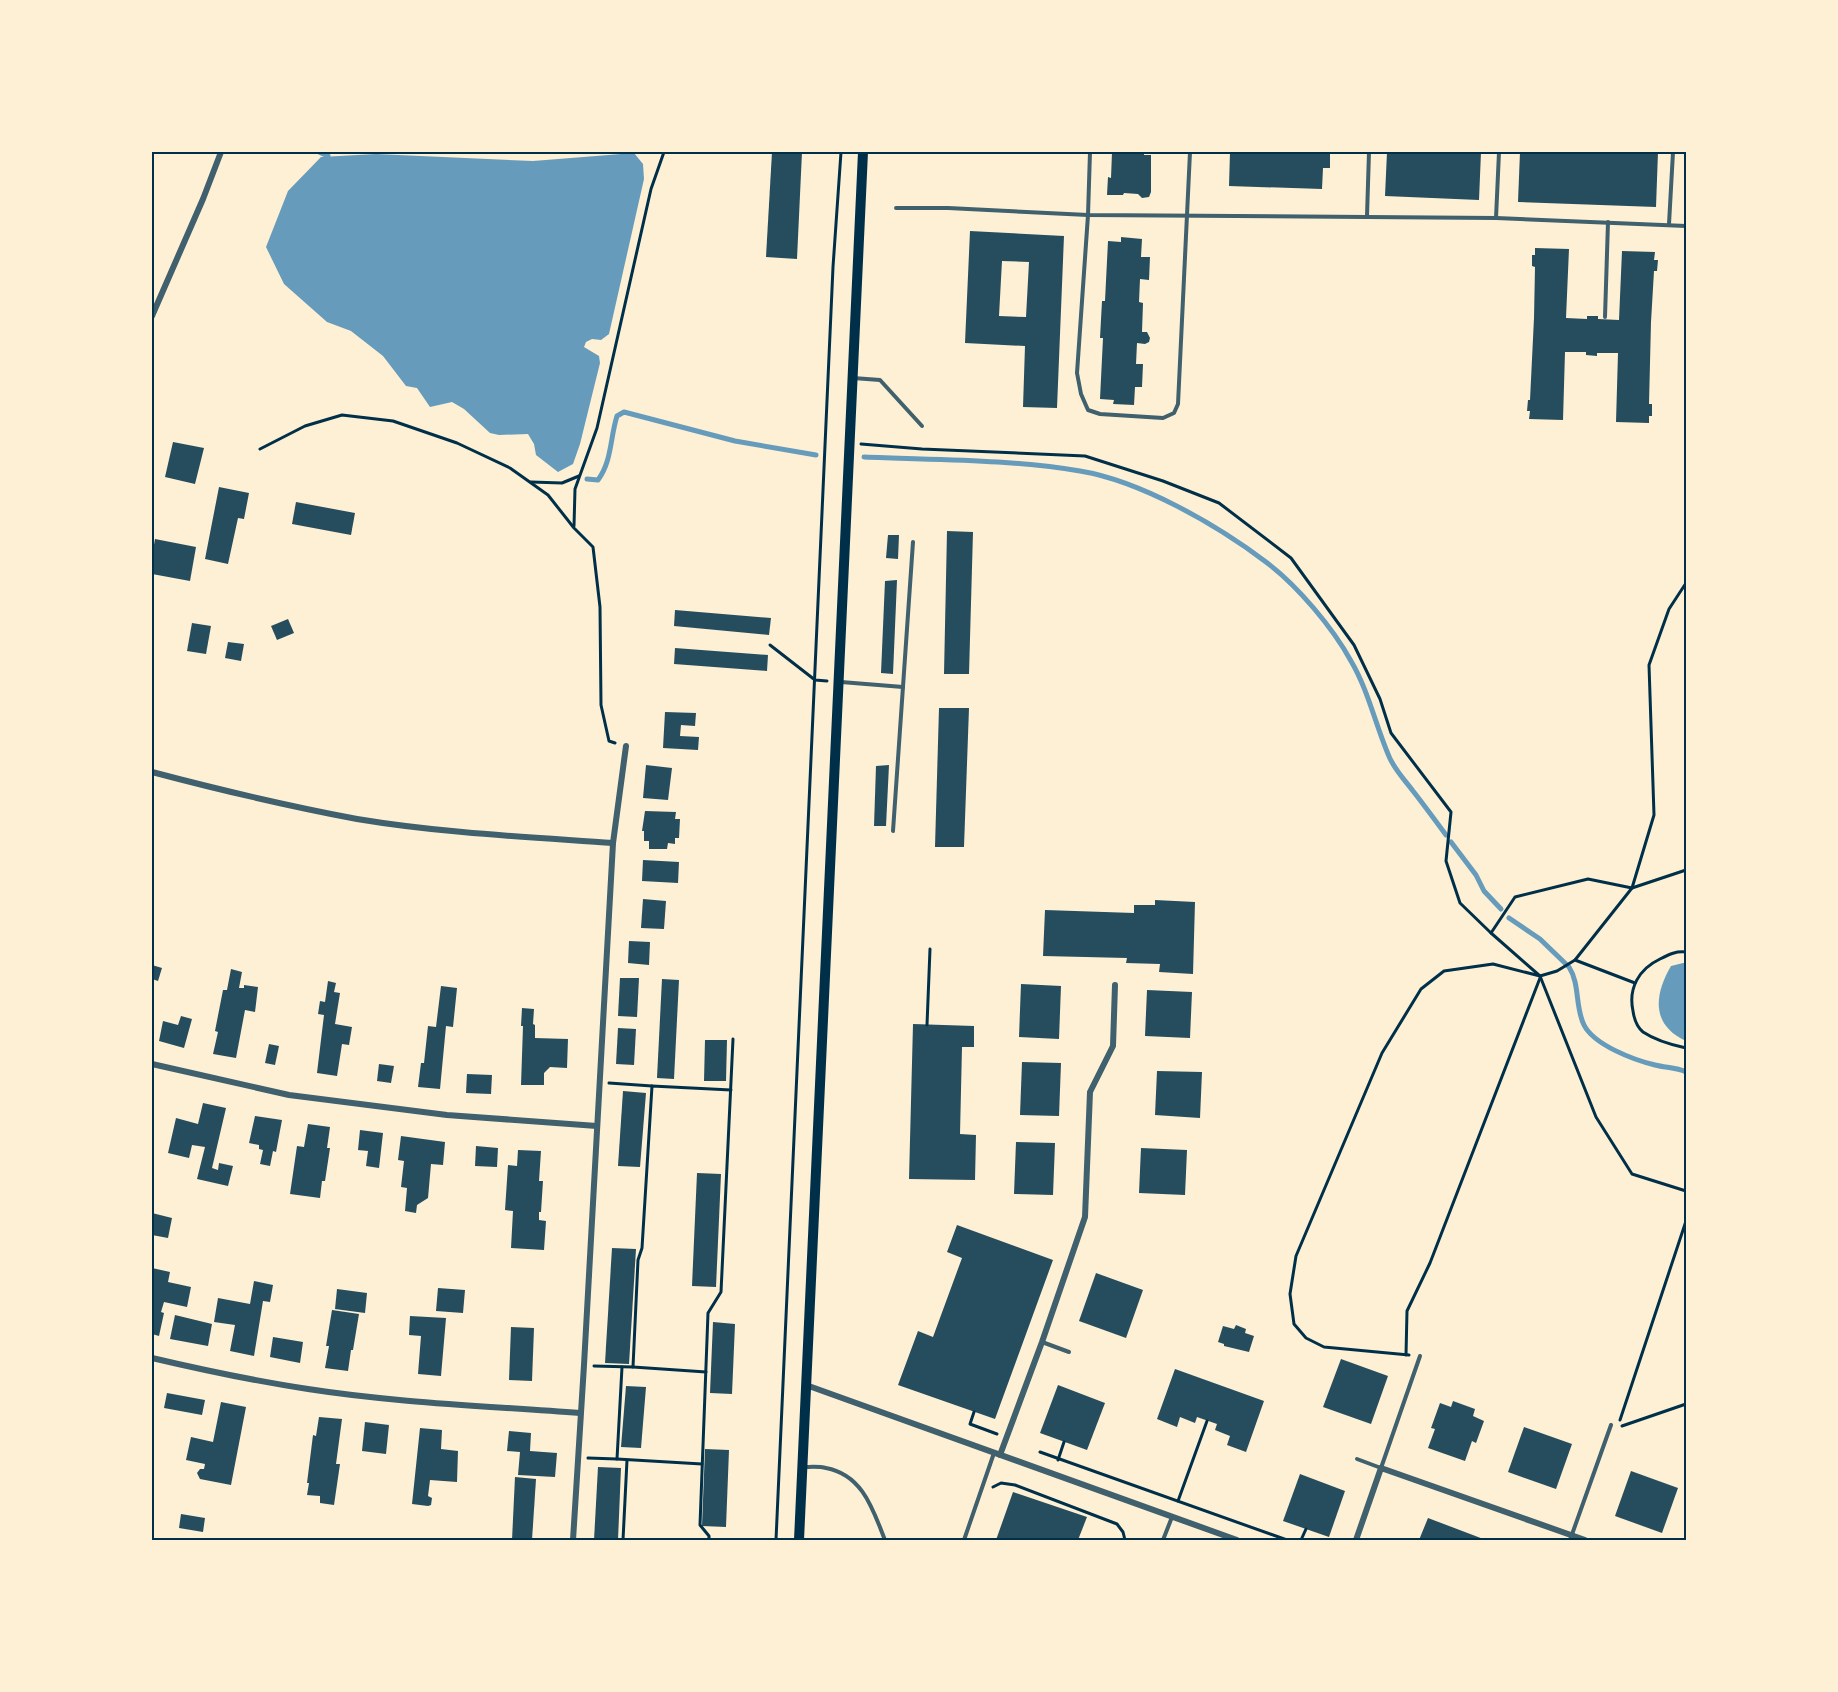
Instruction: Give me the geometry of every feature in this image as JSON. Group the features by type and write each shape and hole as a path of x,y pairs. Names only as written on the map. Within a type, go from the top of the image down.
{"main road":[{"path":"799,1540 863,152"}],"street":[{"path":"152,316 221,152"},
{"path":"573,1540 613,843 626,746"},
{"path":"152,772 239,795 359,819 468,832 613,843"},
{"path":"997,1454 1007,1437 1085,1217 1090,1092 1113,1046 1115,985"},
{"path":"152,1064 289,1095 447,1115 597,1126"},
{"path":"152,1358 223,1374 330,1392 393,1400 580,1413"},
{"path":"806,1385 1237,1540"},
{"path":"1356,1540 1382,1468 1571,1538 1585,1540"}],"lane":[{"path":"1090,152 1077,373 1081,394 1088,410 1100,414 1163,418 1174,413 1178,404 1190,152"},
{"path":"1367,216 1369,152"},
{"path":"1496,218 1499,152"},
{"path":"1669,224 1673,152"},
{"path":"896,207 1088,215 1496,218 1686,226"},
{"path":"1605,317 1608,222"},
{"path":"852,378 880,380 922,426"},
{"path":"893,831 913,542"},
{"path":"838,682 903,687"},
{"path":"1042,1342 1069,1352"},
{"path":"1358,1459 1382,1468 1420,1356"},
{"path":"1571,1538 1611,1425"},
{"path":"964,1540 997,1454"},
{"path":"802,1467 826,1468 844,1474 861,1487 885,1540"},
{"path":"1163,1540 1172,1517"}],"path":[{"path":"574,528 575,489 597,428 651,189 664,152"},
{"path":"776,1540 836,214 841,152"},
{"path":"260,449 304,426 342,415 393,421 457,443 510,468 548,495 574,528 593,547 600,607 600,705 609,741 626,746"},
{"path":"850,443 922,449 1085,456 1163,481 1219,503 1291,558 1354,645 1380,699 1391,733 1451,813 1446,861 1460,903 1540,976 1596,1117 1632,1174 1686,1191"},
{"path":"529,482 562,483 579,476"},
{"path":"1540,976 1430,1263 1407,1311 1406,1355 1324,1347 1306,1338 1294,1324 1290,1294 1296,1256 1382,1053 1421,989 1444,971 1493,964 1540,976 1561,969 1575,960 1632,888 1654,815 1649,665 1669,609 1686,583"},
{"path":"770,645 815,680"},
{"path":"1491,933 1515,897 1588,879 1632,888 1686,870"},
{"path":"927,1025 930,949"},
{"path":"1686,952 1677,951 1653,962 1640,972 1631,1002 1635,1019 1642,1031 1668,1043 1686,1048"},
{"path":"1575,960 1635,983"},
{"path":"709,1540 709,1536 700,1525 708,1313 721,1292 733,1039"},
{"path":"599,1083 730,1090"},
{"path":"633,1367 638,1260 642,1248 652,1086"},
{"path":"1686,1221 1617,1427 1686,1404"},
{"path":"584,1365 706,1372"},
{"path":"617,1459 622,1367"},
{"path":"974,1412 970,1425 1007,1437"},
{"path":"1172,1517 1207,1421"},
{"path":"1053,1474 1064,1442"},
{"path":"1040,1452 1287,1540"},
{"path":"578,1457 702,1464"},
{"path":"623,1540 627,1460"},
{"path":"992,1488 995,1484 1002,1483 1015,1485 1117,1524 1125,1540"},
{"path":"1302,1540 1306,1529"}],"water":[{"path":"634,153 643,164 644,179 609,334 601,340 592,339 586,342 584,347 599,356 600,363 573,464 558,472 536,455 534,444 528,434 490,433 464,409 452,402 430,407 417,388 406,386 383,356 351,331 327,322 284,284 266,247 288,191 321,157 376,154 533,161"},
{"path":"1686,963 1686,1041 1666,1027 1659,1008 1659,998 1665,977 1671,966"}],"building":[{"path":"772,152 802,152 797,259 766,257"},
{"path":"1112,152 1144,152 1144,155 1151,155 1149,197 1142,198 1138,194 1124,193 1123,195 1107,195 1108,177 1111,178"},
{"path":"1230,152 1330,152 1330,168 1323,168 1322,189 1229,186"},
{"path":"1387,152 1481,152 1479,200 1385,196"},
{"path":"1520,152 1658,152 1656,207 1518,202"},
{"path":"970,231 1064,236 1057,408 1023,407 1025,346 965,343","holes":["1002,261 1029,262 1026,317 999,316"]},
{"path":"1121,237 1142,239 1141,257 1150,257 1149,280 1140,279 1139,302 1143,303 1142,332 1147,332 1150,338 1145,344 1137,343 1136,364 1143,364 1142,387 1135,387 1134,405 1113,404 1114,400 1100,399 1103,338 1100,338 1102,301 1105,301 1108,241 1121,242"},
{"path":"1535,248 1569,249 1566,318 1587,319 1587,316 1598,316 1598,319 1619,320 1622,251 1655,252 1654,260 1658,260 1657,271 1654,271 1651,322 1649,404 1652,404 1652,416 1649,416 1649,423 1616,422 1618,353 1597,353 1597,356 1586,355 1586,352 1565,352 1563,420 1529,419 1530,411 1527,411 1528,400 1530,400 1535,267 1532,266 1532,255 1535,255"},
{"path":"173,442 204,448 195,484 165,477"},
{"path":"219,487 249,493 244,519 238,518 228,564 205,559"},
{"path":"296,502 355,513 351,535 292,524"},
{"path":"947,531 973,532 969,674 944,674"},
{"path":"888,535 899,535 898,559 886,558"},
{"path":"155,539 196,547 190,581 152,574"},
{"path":"897,580 893,674 881,673 885,581"},
{"path":"675,610 771,618 769,635 674,626"},
{"path":"288,619 294,633 277,640 271,626"},
{"path":"192,623 211,626 206,654 187,651"},
{"path":"228,642 244,644 241,661 225,658"},
{"path":"675,648 768,655 767,671 674,664"},
{"path":"939,708 969,708 964,847 935,847"},
{"path":"665,712 696,713 695,726 681,725 680,736 699,737 698,750 663,748"},
{"path":"646,765 672,768 668,800 643,798"},
{"path":"889,765 886,826 874,826 876,766"},
{"path":"645,811 676,812 675,819 680,819 679,838 675,838 675,844 668,843 667,849 649,849 649,841 644,841 644,831 642,831"},
{"path":"643,860 679,862 678,883 642,881"},
{"path":"643,899 666,901 664,929 641,928"},
{"path":"1155,900 1195,902 1193,974 1159,972 1160,964 1126,963 1127,958 1043,956 1045,910 1134,913 1134,905 1155,905"},
{"path":"629,941 650,942 649,965 628,963"},
{"path":"152,965 162,968 158,981 152,979"},
{"path":"231,969 242,972 239,988 244,988 244,985 258,987 255,1012 245,1010 236,1058 213,1054 223,990 227,990"},
{"path":"620,978 639,978 637,1017 618,1016"},
{"path":"662,979 679,980 674,1079 657,1078"},
{"path":"328,981 336,983 334,992 340,993 335,1024 352,1027 349,1045 342,1044 337,1076 317,1073 324,1015 318,1014 320,1001 325,1002"},
{"path":"1021,984 1061,986 1059,1039 1019,1037"},
{"path":"441,986 457,988 453,1027 446,1026 440,1089 418,1087 421,1063 424,1063 428,1026 436,1027"},
{"path":"1147,990 1192,992 1190,1038 1145,1036"},
{"path":"522,1008 534,1009 535,1038 568,1039 567,1068 550,1067 544,1073 544,1085 521,1085"},
{"path":"181,1016 192,1019 184,1048 159,1041 163,1021 178,1025"},
{"path":"913,1024 974,1026 974,1047 962,1047 960,1134 976,1135 975,1180 909,1179"},
{"path":"618,1028 636,1029 634,1065 616,1064"},
{"path":"705,1040 727,1040 726,1081 704,1081"},
{"path":"269,1044 279,1046 275,1065 265,1063"},
{"path":"1022,1062 1061,1063 1059,1116 1020,1115"},
{"path":"379,1064 394,1066 391,1083 377,1081"},
{"path":"1157,1071 1202,1072 1200,1118 1155,1115"},
{"path":"467,1074 492,1075 491,1094 466,1093"},
{"path":"623,1091 646,1093 640,1167 618,1166"},
{"path":"203,1103 226,1108 212,1168 218,1170 219,1163 233,1166 228,1186 197,1179 205,1147 192,1145 189,1158 168,1153 176,1118 198,1124"},
{"path":"255,1116 282,1120 276,1152 273,1151 270,1166 260,1164 263,1150 259,1149 259,1145 249,1143"},
{"path":"308,1124 330,1127 327,1148 330,1148 320,1198 290,1194 297,1146 304,1147"},
{"path":"360,1130 383,1133 379,1168 366,1166 368,1151 358,1150"},
{"path":"401,1136 445,1142 443,1165 431,1164 428,1198 417,1205 416,1213 405,1211 407,1188 401,1187 404,1161 398,1160"},
{"path":"1016,1142 1055,1143 1053,1195 1014,1194"},
{"path":"476,1146 498,1148 497,1167 475,1166"},
{"path":"1141,1148 1187,1150 1185,1195 1139,1193"},
{"path":"518,1150 541,1151 539,1181 543,1181 539,1220 546,1221 544,1250 511,1248 513,1211 505,1210 508,1165 517,1166"},
{"path":"697,1173 721,1174 716,1287 692,1286"},
{"path":"152,1213 172,1218 168,1238 152,1235"},
{"path":"957,1225 1053,1260 995,1419 898,1385 918,1331 933,1337 962,1258 947,1252"},
{"path":"612,1248 636,1249 629,1364 605,1363"},
{"path":"152,1268 170,1272 168,1282 191,1287 187,1307 164,1302 159,1336 152,1334"},
{"path":"1096,1273 1143,1290 1126,1338 1079,1321"},
{"path":"254,1281 273,1285 270,1302 263,1301 254,1356 230,1351 235,1325 214,1322 218,1298 250,1304"},
{"path":"438,1288 465,1290 463,1313 436,1311"},
{"path":"337,1289 367,1293 365,1313 335,1309"},
{"path":"332,1310 359,1314 348,1371 325,1368"},
{"path":"175,1315 212,1324 208,1346 170,1339"},
{"path":"410,1316 446,1318 441,1376 418,1374 421,1336 409,1335"},
{"path":"713,1322 735,1324 732,1394 710,1393"},
{"path":"1236,1325 1246,1329 1245,1333 1254,1336 1249,1352 1224,1346 1218,1342 1223,1326 1234,1329"},
{"path":"511,1327 534,1328 532,1381 509,1380"},
{"path":"273,1337 303,1342 300,1363 270,1357"},
{"path":"1341,1359 1388,1376 1371,1424 1323,1407"},
{"path":"1175,1369 1264,1401 1246,1452 1227,1445 1230,1436 1215,1430 1217,1424 1197,1417 1195,1423 1180,1417 1177,1427 1157,1419"},
{"path":"1058,1385 1105,1403 1087,1450 1040,1433"},
{"path":"626,1386 646,1387 641,1448 621,1447"},
{"path":"167,1393 205,1400 202,1415 164,1408"},
{"path":"1453,1401 1475,1409 1473,1416 1484,1421 1476,1443 1472,1441 1465,1461 1428,1448 1435,1429 1431,1428 1440,1403 1451,1407"},
{"path":"221,1402 246,1407 231,1485 200,1479 197,1473 200,1469 204,1469 205,1464 186,1460 191,1437 213,1442"},
{"path":"319,1417 342,1419 336,1464 340,1464 334,1505 320,1503 320,1496 307,1495 313,1435 316,1436"},
{"path":"365,1422 389,1425 386,1454 362,1451"},
{"path":"1524,1427 1572,1444 1556,1489 1508,1472"},
{"path":"420,1428 442,1430 441,1449 458,1451 457,1482 430,1480 428,1496 432,1498 431,1505 428,1506 412,1504"},
{"path":"509,1431 531,1433 530,1451 557,1453 555,1477 518,1475 520,1452 507,1451"},
{"path":"705,1449 729,1450 726,1527 702,1526"},
{"path":"598,1467 621,1468 618,1540 594,1540"},
{"path":"1631,1471 1678,1488 1662,1533 1615,1516"},
{"path":"1300,1474 1345,1491 1329,1537 1283,1521"},
{"path":"515,1477 536,1479 532,1540 512,1540"},
{"path":"1013,1492 1087,1517 1078,1540 996,1540"},
{"path":"181,1514 205,1518 203,1532 179,1528"},
{"path":"1428,1518 1486,1540 1419,1540"}],"waterway":[{"path":"319,152 328,156"},
{"path":"587,479 598,480 603,473 617,416 624,412 735,441 816,455"},
{"path":"864,457 999,462 1080,471 1103,476 1153,494 1225,534 1266,562 1290,583 1334,635 1362,683 1390,759 1446,835"},
{"path":"1451,842 1476,875 1484,891 1501,909"},
{"path":"1509,918 1540,939 1569,967 1575,981 1581,1018 1596,1039 1615,1051 1636,1059 1686,1072"}]}
